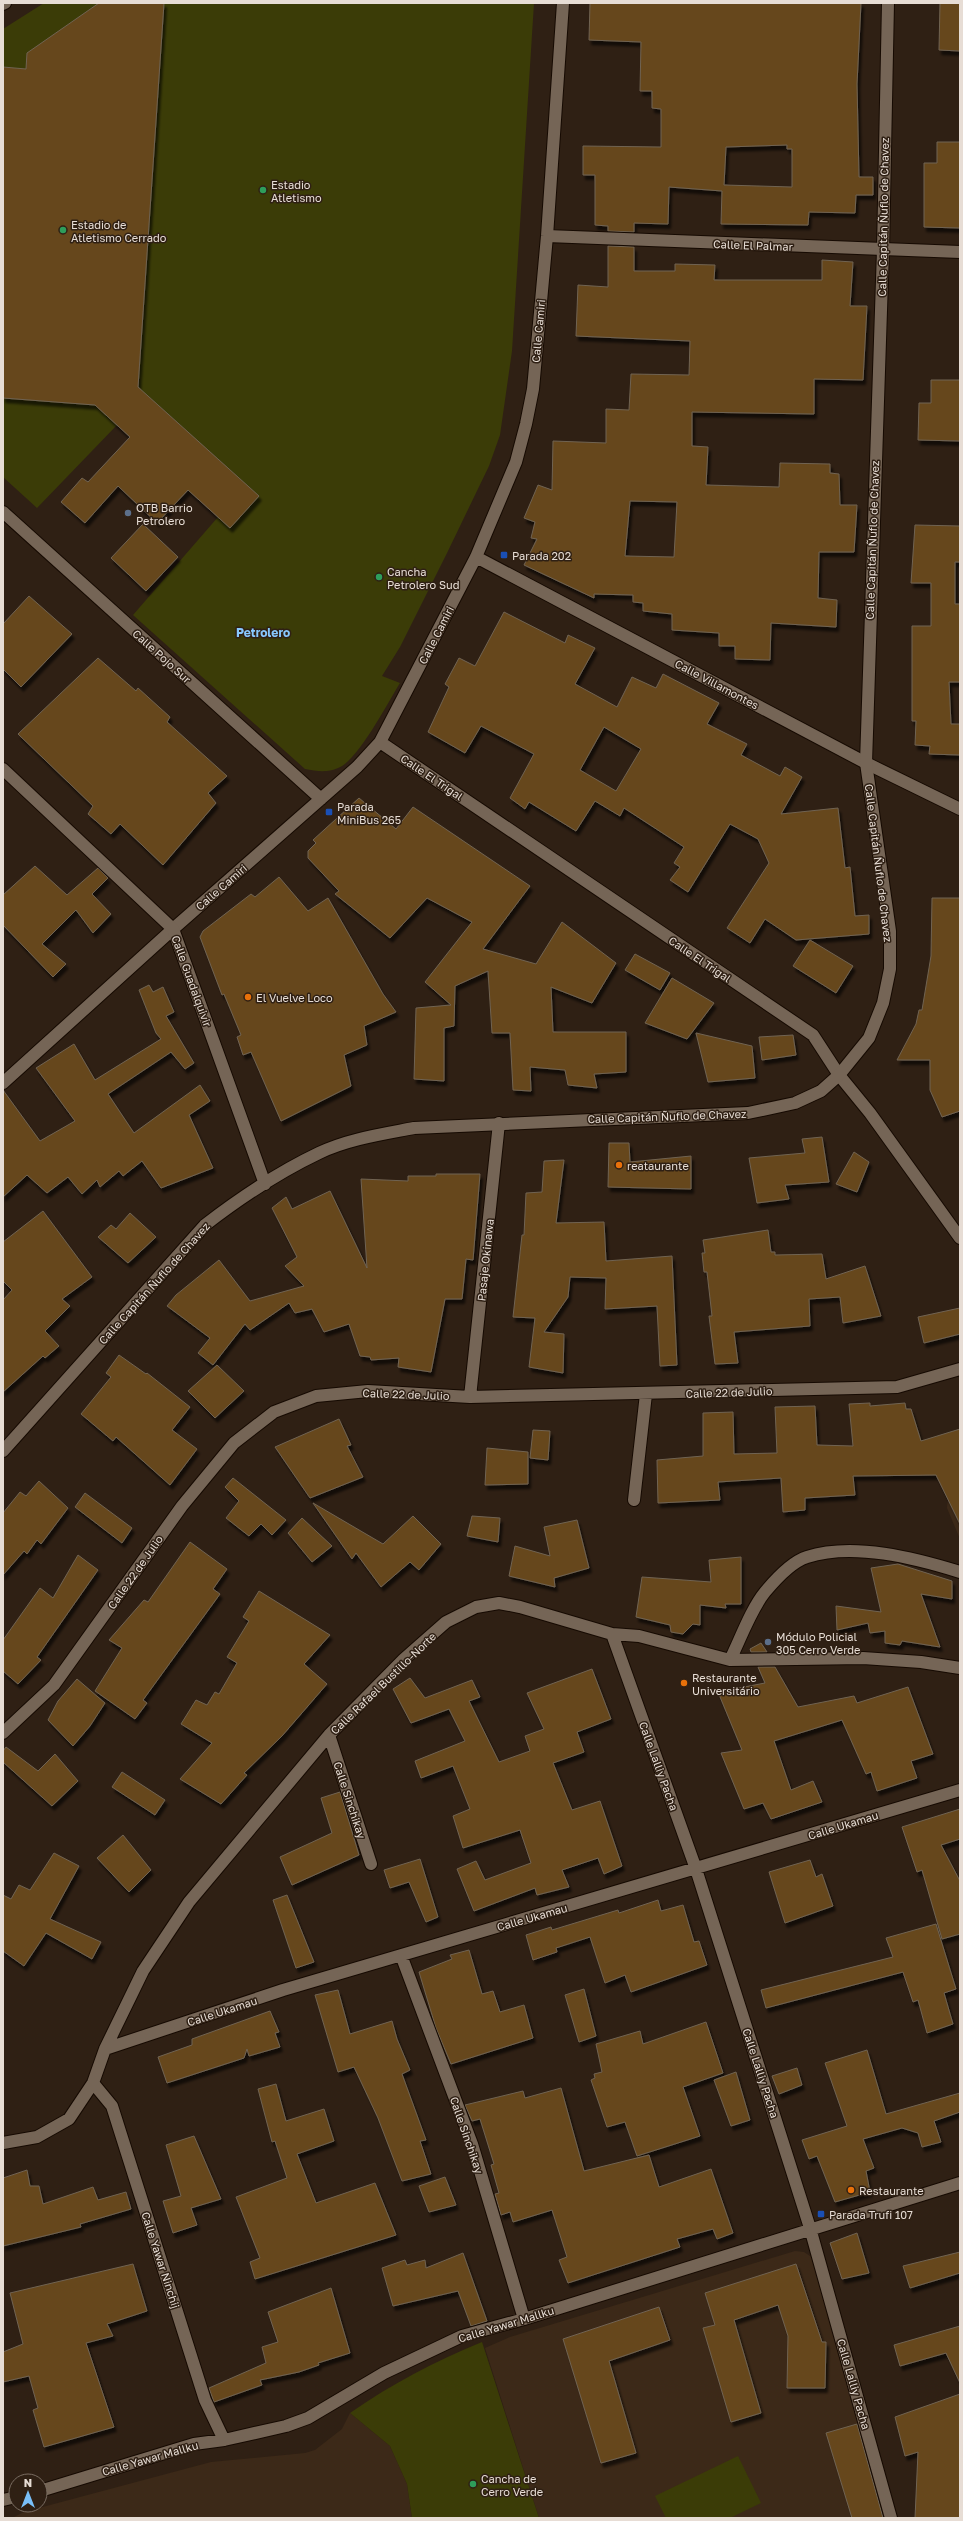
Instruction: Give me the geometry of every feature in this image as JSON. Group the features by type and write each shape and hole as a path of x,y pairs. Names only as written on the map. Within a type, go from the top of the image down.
{"street":[{"name":"Calle Camiri","path":"3,1083 173,929 357,767 380,742 476,557 516,462 533,389 547,236 563,3"},
{"name":"Calle Capitán Ñuflo de Chavez","path":"3,1450 205,1226 233,1204 320,1153 366,1138 414,1128 748,1113 795,1103 821,1091 839,1075 869,1038 883,1003 890,969 890,931 866,763 883,250 888,3"},
{"name":"Calle El Palmar","path":"547,236 960,252"},
{"name":"Calle Pojo Sur","path":"3,512 321,799"},
{"name":"Calle Villamontes","path":"476,557 866,763 960,809"},
{"name":"Calle El Trigal","path":"380,742 813,1035 839,1075 870,1113 960,1238"},
{"name":"Calle Guadalquivir","path":"3,769 173,929 265,1184"},
{"name":"Pasaje Okinawa","path":"470,1397 499,1123"},
{"name":"Calle 22 de Julio","path":"3,1733 54,1685 182,1506 234,1443 274,1412 316,1396 368,1391 470,1397 897,1387 960,1369"},
{"path":"634,1500 646,1394"},
{"path":"730,1660 764,1594 786,1571 805,1557 832,1552 869,1552 921,1560 960,1572"},
{"name":"Calle Rafael Bustillo-Norte","path":"3,2143 37,2137 70,2119 93,2083 105,2049 143,1971 189,1902 329,1735 404,1659 441,1627 476,1607 499,1603 520,1607 612,1634 639,1636 730,1660 863,1658 921,1662 960,1668"},
{"name":"Calle Lalliy Pacha","path":"612,1634 696,1869 810,2228 891,2518"},
{"name":"Calle Sinchikay","path":"329,1735 371,1864"},
{"name":"Calle Ukamau","path":"105,2049 284,1990 960,1790"},
{"name":"Calle Sinchikay","path":"401,1955 472,2144 524,2319"},
{"name":"Calle Yawar Ninchij","path":"93,2083 112,2106 205,2400 224,2440"},
{"name":"Calle Yawar Mallku","path":"48,2489 194,2444 224,2440 286,2426 308,2418 384,2373 462,2336 524,2319 810,2228 960,2183"}],"shaded area":[{"name":"Estadio Atletismo","path":"44,3 534,3 512,351 500,435 489,466 448,551 400,647 382,676 400,683 363,743 346,763 334,770 317,771 305,769 133,615 218,517 117,425 37,508 3,477 3,29"},
{"path":"960,1497 960,1539 947,1508 948,1498"},
{"path":"795,2251 804,2252 813,2258 893,2518 539,2518 485,2348 510,2337"},
{"path":"482,2342 539,2518 412,2518 407,2484 390,2446 350,2413 382,2392 414,2374 447,2357"},
{"path":"350,2413 390,2446 407,2484 412,2518 12,2518 22,2513 48,2513 48,2506 211,2462 305,2453 315,2450 342,2429"},
{"path":"738,2456 761,2503 730,2518 666,2518 655,2496"}],"building":[{"path":"99,3 164,3 138,387 259,496 230,528 188,490 157,523 118,486 85,523 61,502 82,478 88,482 130,437 95,405 3,398 3,67 26,69 27,53"},
{"path":"590,3 861,3 857,84 859,177 873,177 873,195 856,195 855,213 809,212 808,225 721,224 722,191 669,187 668,224 634,223 634,232 608,231 608,226 595,225 595,175 583,175 583,146 661,147 661,109 652,108 652,91 640,91 641,42 589,40","holes":["787,145 787,149 792,149 792,187 724,185 726,147"]},
{"path":"940,3 960,3 960,51 939,50"},
{"path":"937,142 960,142 960,228 924,227 924,163 937,163"},
{"path":"608,246 634,247 634,271 675,271 675,264 715,265 714,280 822,280 822,260 853,262 850,306 867,306 863,380 814,379 814,414 692,412 692,446 708,447 706,485 779,487 780,463 830,464 830,473 839,474 840,505 857,505 854,552 819,552 818,598 837,600 836,627 771,623 770,660 735,659 735,646 719,646 719,633 672,630 672,614 643,611 643,603 633,602 633,595 594,594 594,598 524,565 537,539 531,538 535,522 524,518 538,485 552,490 553,441 606,443 606,409 629,410 631,374 689,375 690,341 576,336 578,285 608,287","holes":["630,501 677,502 674,557 625,556"]},
{"path":"931,380 960,380 960,441 918,440 919,403 931,403"},
{"path":"143,524 178,557 146,591 111,558"},
{"path":"915,525 960,526 960,562 955,562 955,604 960,604 960,682 949,682 951,724 960,724 960,755 929,754 930,746 915,745 916,721 912,721 912,626 931,626 931,583 911,583"},
{"path":"29,596 72,634 21,687 3,669 3,624"},
{"path":"504,612 565,643 568,635 595,648 575,684 617,707 632,677 656,688 663,674 719,703 707,724 747,744 741,755 780,776 785,767 802,777 781,814 838,808 845,868 850,867 855,916 869,915 869,934 796,940 765,919 750,943 727,928 769,863 758,839 730,824 688,892 670,880 680,867 674,863 684,847 624,808 620,816 595,801 576,831 529,802 525,809 510,798 534,754 481,726 465,753 428,732 449,687 445,684 459,658 475,666","holes":["604,727 641,749 616,791 580,770"]},
{"path":"98,658 136,691 138,688 170,717 167,722 227,776 208,793 216,803 163,865 120,824 111,834 88,814 93,806 18,734"},
{"path":"359,798 396,829 413,807 530,886 483,949 536,964 562,922 616,963 592,1003 551,987 553,1032 626,1032 626,1072 594,1074 597,1088 568,1085 565,1070 530,1067 531,1091 513,1090 510,1033 492,1033 488,971 455,986 454,1026 444,1028 444,1081 414,1079 416,1008 451,1005 425,982 472,922 427,898 390,938 335,894 339,891 308,858 308,851 316,843 313,840"},
{"path":"35,866 67,895 98,868 108,878 92,894 111,914 93,933 76,910 42,944 66,964 53,977 3,925 3,895"},
{"path":"279,877 308,911 328,898 383,994 396,1012 364,1026 367,1045 344,1055 351,1086 281,1121 251,1052 243,1055 237,1037 241,1035 224,994 222,995 200,937 203,931 251,894 255,897"},
{"path":"932,898 960,898 960,1111 942,1117 930,1090 930,1060 897,1060 916,1024 919,1010 922,1010 931,956"},
{"path":"810,940 853,966 836,993 793,966"},
{"path":"635,954 670,973 660,990 625,970"},
{"path":"672,978 714,1003 687,1039 645,1023"},
{"path":"149,985 153,992 163,987 174,1012 166,1016 194,1063 185,1069 171,1052 108,1094 134,1133 200,1085 210,1101 189,1115 213,1168 161,1188 142,1161 123,1176 119,1171 100,1187 97,1180 82,1194 68,1177 47,1193 27,1175 3,1197 3,1090 40,1141 75,1121 36,1068 74,1044 95,1080 161,1039 156,1033 139,990"},
{"path":"696,1033 752,1046 755,1078 708,1082"},
{"path":"793,1035 796,1055 762,1060 759,1037"},
{"path":"822,1137 829,1182 785,1185 789,1199 757,1203 749,1158 805,1153 802,1139"},
{"path":"609,1143 629,1143 630,1162 691,1156 691,1189 608,1187"},
{"path":"854,1152 869,1162 857,1192 836,1184"},
{"path":"564,1160 556,1223 604,1222 606,1261 672,1256 677,1365 660,1366 657,1306 605,1309 606,1278 570,1277 568,1297 544,1332 564,1334 563,1373 529,1367 535,1318 513,1317 522,1235 524,1235 526,1193 542,1192 544,1161"},
{"path":"436,1174 480,1174 473,1260 466,1259 462,1299 445,1299 431,1372 398,1367 399,1358 371,1360 370,1357 360,1356 349,1324 324,1332 312,1309 295,1313 289,1303 250,1330 245,1324 213,1365 198,1353 210,1338 167,1306 176,1295 219,1260 250,1301 304,1286 285,1266 297,1257 272,1208 286,1197 292,1209 330,1191 367,1268 361,1179 408,1181 408,1176 436,1176"},
{"path":"43,1211 92,1277 62,1299 70,1306 45,1331 59,1346 45,1358 43,1356 3,1392 3,1300 12,1290 3,1281 3,1242"},
{"path":"130,1213 156,1237 128,1263 98,1237 111,1225 116,1229"},
{"path":"768,1230 771,1252 775,1252 775,1255 822,1254 826,1279 865,1266 881,1316 843,1323 840,1297 809,1299 810,1326 734,1332 738,1363 715,1364 709,1316 712,1316 707,1272 704,1272 702,1253 705,1253 703,1240"},
{"path":"960,1308 960,1334 924,1343 918,1317"},
{"path":"119,1355 146,1374 147,1373 190,1407 172,1430 197,1449 170,1485 116,1437 113,1441 81,1414 111,1377 106,1373"},
{"path":"217,1365 244,1391 215,1418 188,1391"},
{"path":"870,1403 870,1406 905,1403 906,1409 911,1409 921,1441 960,1429 960,1524 936,1475 853,1476 855,1495 805,1498 805,1510 783,1512 781,1478 718,1482 720,1500 658,1503 657,1460 703,1456 703,1413 733,1412 734,1454 777,1453 775,1407 815,1406 817,1445 853,1446 849,1404"},
{"path":"339,1419 351,1445 347,1446 363,1477 310,1498 275,1447"},
{"path":"533,1430 550,1431 548,1460 530,1458"},
{"path":"487,1448 528,1452 528,1484 485,1485"},
{"path":"233,1478 286,1520 272,1535 261,1524 249,1536 226,1518 239,1501 225,1487"},
{"path":"39,1481 68,1508 41,1544 37,1540 27,1554 24,1551 3,1575 3,1513 20,1492 26,1496"},
{"path":"85,1493 132,1528 122,1543 75,1507"},
{"path":"313,1503 383,1544 413,1516 441,1544 419,1570 410,1562 381,1587 356,1553 352,1559"},
{"path":"472,1516 500,1518 498,1542 467,1536"},
{"path":"302,1518 332,1546 312,1562 288,1533"},
{"path":"577,1520 589,1568 554,1578 555,1587 509,1576 515,1546 550,1556 544,1527"},
{"path":"190,1542 227,1569 213,1589 220,1594 143,1700 147,1703 135,1719 95,1691 122,1648 109,1640 144,1600 148,1602"},
{"path":"78,1555 98,1570 37,1657 41,1660 18,1684 3,1671 3,1640 40,1588 53,1598"},
{"path":"741,1557 741,1604 725,1604 726,1608 700,1605 700,1625 693,1624 683,1634 671,1632 670,1625 636,1617 642,1577 711,1582 709,1560"},
{"path":"898,1564 952,1581 952,1599 921,1594 940,1647 902,1641 900,1645 885,1643 885,1631 870,1633 868,1623 837,1630 836,1606 881,1612 871,1568"},
{"path":"259,1591 330,1635 304,1664 327,1684 282,1736 244,1773 247,1775 221,1804 180,1779 212,1743 181,1724 196,1700 207,1705 215,1692 219,1694 237,1663 227,1657 249,1621 243,1617"},
{"path":"761,1643 767,1652 751,1652 750,1649"},
{"path":"758,1667 775,1667 798,1707 854,1696 857,1703 908,1687 933,1754 911,1761 917,1778 877,1791 871,1772 866,1774 842,1720 774,1741 791,1790 813,1781 822,1802 771,1819 763,1803 744,1809 721,1753 742,1750 718,1692 765,1683"},
{"path":"592,1669 611,1719 577,1732 584,1752 553,1763 572,1810 600,1801 622,1866 604,1874 598,1858 562,1870 569,1887 537,1895 535,1888 474,1911 457,1869 476,1861 485,1880 531,1863 520,1830 463,1848 453,1816 470,1809 453,1766 421,1778 415,1761 465,1741 449,1709 411,1723 393,1689 410,1678 425,1698 472,1680 480,1697 469,1701 499,1762 530,1751 525,1736 544,1729 527,1693"},
{"path":"77,1679 105,1703 90,1726 73,1746 48,1720 58,1701"},
{"path":"6,1747 38,1771 55,1754 78,1781 52,1806 3,1762 3,1751"},
{"path":"122,1772 165,1800 155,1815 112,1787"},
{"path":"340,1792 359,1855 292,1885 280,1857 332,1833 321,1798"},
{"path":"960,1809 960,1839 941,1845 960,1881 960,1934 942,1939 922,1870 917,1872 902,1827"},
{"path":"123,1835 151,1870 129,1892 97,1858"},
{"path":"54,1853 79,1866 50,1919 101,1942 92,1959 46,1933 24,1966 3,1951 3,1895 11,1899 19,1885 30,1890"},
{"path":"420,1859 438,1917 426,1922 409,1882 390,1888 384,1870"},
{"path":"810,1860 816,1877 822,1874 833,1906 785,1923 769,1872"},
{"path":"287,1895 314,1962 296,1968 273,1900"},
{"path":"658,1900 661,1911 683,1905 694,1942 699,1941 707,1965 631,1992 625,1975 605,1983 590,1937 556,1948 557,1952 533,1960 526,1935 551,1927 552,1930 618,1910 619,1913"},
{"path":"936,1924 956,1989 944,1993 953,2024 927,2033 918,2000 913,2002 903,1972 766,2008 761,1990 893,1957 886,1938"},
{"path":"469,1950 482,1994 493,1991 500,2012 524,2005 533,2038 451,2064 436,2028 419,1972 452,1959 450,1955"},
{"path":"584,1989 596,2036 579,2042 565,1995"},
{"path":"338,1990 350,2034 392,2021 397,2039 410,2070 402,2074 426,2140 420,2141 431,2174 402,2181 378,2118 354,2067 338,2072 315,1995"},
{"path":"270,2011 279,2032 275,2033 280,2047 249,2056 247,2049 244,2058 167,2083 158,2057 192,2045 192,2039"},
{"path":"706,2022 723,2073 683,2087 700,2136 637,2156 625,2122 607,2127 591,2080 595,2078 594,2074 602,2072 596,2044 640,2031 643,2044"},
{"path":"867,2050 886,2114 960,2093 960,2112 934,2121 941,2142 922,2147 918,2133 902,2128 863,2139 874,2168 866,2171 870,2192 835,2202 817,2156 809,2159 802,2140 847,2126 825,2063"},
{"path":"797,2068 802,2085 779,2094 772,2076"},
{"path":"736,2072 750,2120 731,2126 714,2080"},
{"path":"276,2084 286,2121 324,2109 334,2141 297,2154 316,2203 375,2183 396,2235 255,2279 250,2262 260,2258 236,2197 287,2178 275,2141 272,2142 258,2089"},
{"path":"561,2088 584,2171 649,2155 659,2187 711,2169 733,2233 717,2239 713,2229 677,2239 680,2247 568,2283 559,2260 567,2257 552,2210 513,2222 510,2212 501,2215 495,2194 499,2193 491,2165 494,2164 480,2119 472,2121 465,2105 523,2091 525,2098"},
{"path":"194,2136 221,2199 191,2208 197,2225 173,2233 163,2201 181,2196 166,2145"},
{"path":"27,2170 30,2186 39,2186 43,2204 93,2187 98,2200 126,2192 131,2209 80,2224 81,2227 3,2246 3,2178"},
{"path":"445,2177 456,2205 429,2212 419,2186"},
{"path":"857,2233 869,2273 842,2279 830,2243"},
{"path":"960,2252 960,2273 910,2288 903,2266"},
{"path":"463,2253 487,2321 471,2326 458,2291 393,2306 382,2268 405,2260 407,2265 425,2260 426,2268"},
{"path":"133,2264 147,2311 107,2324 113,2336 86,2343 114,2427 44,2447 33,2410 38,2408 29,2376 3,2382 3,2352 23,2344 10,2293"},
{"path":"796,2264 822,2342 826,2342 825,2388 787,2388 788,2336 778,2305 734,2320 761,2413 731,2422 703,2328 715,2325 705,2293"},
{"path":"331,2288 350,2353 318,2363 319,2365 299,2372 260,2380 262,2385 214,2402 209,2388 266,2363 262,2347 278,2342 268,2312"},
{"path":"659,2307 670,2340 609,2361 636,2453 601,2463 563,2339"},
{"path":"960,2326 960,2383 946,2353 900,2366 894,2345"},
{"path":"960,2394 960,2518 915,2518 918,2452 905,2456 895,2417"},
{"path":"857,2424 883,2518 852,2518 826,2433"}],"place":[{"name":"Estadio Atletismo","path":"263,190"},
{"name":"Estadio de Atletismo Cerrado","path":"63,230"},
{"name":"OTB Barrio Petrolero","path":"128,513"},
{"name":"Parada 202","path":"504,555"},
{"name":"Cancha Petrolero Sud","path":"379,577"},
{"name":"Parada MiniBus 265","path":"329,812"},
{"name":"El Vuelve Loco","path":"248,997"},
{"name":"reataurante","path":"619,1165"},
{"name":"Módulo Policial 305 Cerro Verde","path":"768,1642"},
{"name":"Restaurante Universitário","path":"684,1683"},
{"name":"Restaurante","path":"851,2190"},
{"name":"Parada Trufi 107","path":"821,2214"},
{"name":"Cancha de Cerro Verde","path":"473,2484"}],"district":[{"name":"Petrolero","path":"263,632"}]}
